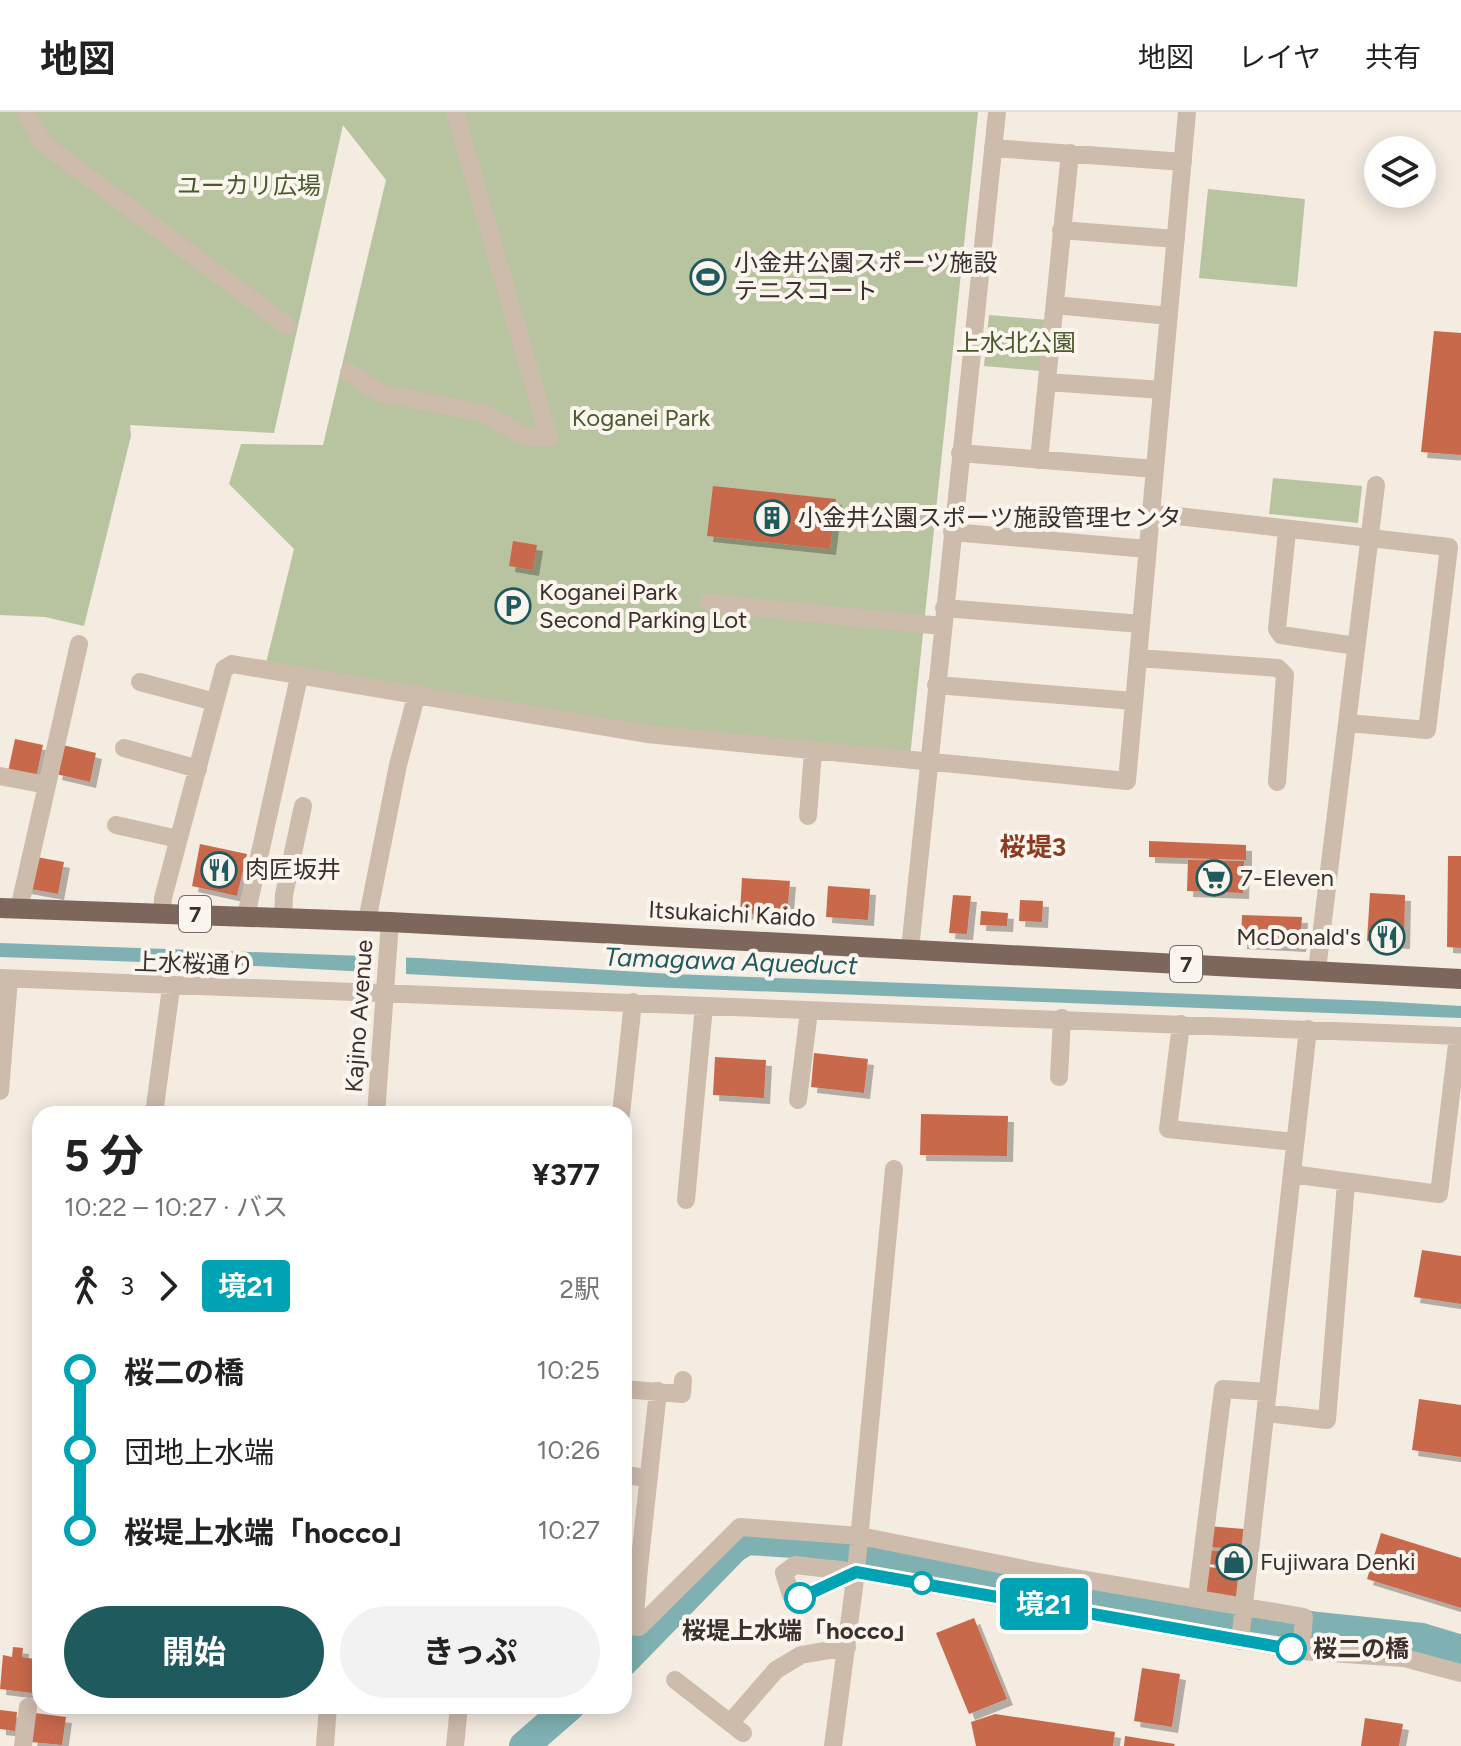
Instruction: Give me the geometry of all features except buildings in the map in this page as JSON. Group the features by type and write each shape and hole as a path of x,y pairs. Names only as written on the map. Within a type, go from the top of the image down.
{"main road":[{"name":"Itsukaichi Kaido","path":"10,908 390,922 1461,979"}],"street":[{"path":"25,112 44,144 287,326"},
{"path":"349,373 381,393 483,413 525,436 549,438 455,112"},
{"path":"910,949 997,112"},
{"path":"162,913 178,839 224,669 232,664 647,734 1127,781 1187,112"},
{"path":"993,148 1183,162"},
{"path":"1039,460 1070,153"},
{"path":"1061,230 1176,239"},
{"path":"1055,305 1169,316"},
{"path":"1047,382 1162,390"},
{"path":"960,453 1155,469"},
{"path":"1317,970 1376,485"},
{"path":"1151,513 1287,531 1449,547 1427,730 1348,723"},
{"path":"1287,531 1277,629 1281,635 1356,646"},
{"path":"952,532 1147,549"},
{"path":"709,603 943,617 1141,624"},
{"path":"10,908 47,785 79,644"},
{"path":"1138,658 1278,668 1285,675 1277,782"},
{"path":"246,916 299,677"},
{"path":"140,682 215,702"},
{"path":"936,685 1134,701"},
{"path":"367,921 398,765 417,693"},
{"path":"124,748 198,769"},
{"path":"808,816 813,752"},
{"path":"0,776 47,785"},
{"path":"283,918 284,895 303,806"},
{"path":"116,825 178,839"},
{"name":"Kajino Avenue","path":"377,1106 390,922"},
{"path":"0,1091 4,979"},
{"name":"上水桜通り","path":"4,979 171,988 386,990 809,1011 1062,1018 1459,1036"},
{"path":"155,1106 171,988"},
{"path":"622,1106 633,1002"},
{"path":"686,1200 704,1006"},
{"path":"798,1100 809,1011"},
{"path":"1059,1077 1062,1018"},
{"path":"1181,1024 1168,1129 1295,1142"},
{"path":"1240,1641 1308,1029"},
{"path":"1292,1174 1439,1194 1459,1036"},
{"path":"833,1746 857,1567 894,1169"},
{"path":"1266,1413 1327,1420 1346,1183"},
{"path":"632,1389 682,1394 683,1380"},
{"path":"1197,1597 1223,1389 1268,1392"},
{"path":"632,1563 648,1478 658,1391"},
{"path":"632,1476 648,1478"},
{"path":"632,1626 639,1627 740,1527 860,1536 1034,1571 1304,1617 1301,1651"},
{"path":"857,1567 1240,1641 1301,1651 1404,1658 1461,1673"},
{"path":"675,1680 737,1728 776,1670 801,1655 847,1647"},
{"path":"23,1746 28,1707"},
{"path":"325,1746 327,1714"},
{"path":"455,1746 458,1714"}],"green space":[{"name":"Koganei Park","path":"0,112 978,112 910,757 648,727 266,663 294,549 229,484 241,444 323,445 386,180 343,125 274,433 130,425 131,436 84,626 45,617 0,615"},
{"path":"1208,189 1305,199 1297,287 1199,278"},
{"name":"上水北公園","path":"989,315 1047,320 1042,371 984,366"},
{"path":"1273,478 1362,486 1358,523 1269,514"}],"water":[{"path":"0,943 418,958 672,974 1375,1001 1461,1006 1461,1018 648,987 256,966 0,957"}],"pier":[{"path":"372,952 406,953 406,977 371,975"}],"waterway":[{"path":"632,1653 734,1548 747,1540 841,1546 1108,1596 1318,1627 1422,1638 1461,1650"},
{"path":"524,1746 561,1714"}],"bus line":[{"name":"境21","path":"800,1598 856,1572 1291,1649"}],"place":[{"name":"小金井公園スポーツ施設 テニスコート","path":"708,277"},
{"name":"小金井公園スポーツ施設管理センタ","path":"772,518"},
{"name":"Koganei Park Second Parking Lot","path":"513,606"},
{"name":"肉匠坂井","path":"219,870"},
{"name":"7-Eleven","path":"1214,878"},
{"name":"McDonald's","path":"1387,937"},
{"name":"Fujiwara Denki","path":"1234,1562"},
{"name":"桜堤上水端「hocco」","path":"800,1598"},
{"name":"桜二の橋","path":"1291,1649"}],"district":[{"name":"桜堤3","path":"1033,847"}],"park label":[{"name":"ユーカリ広場","path":"249,186"}],"water label":[{"name":"Tamagawa Aqueduct","path":"731,961"}]}
